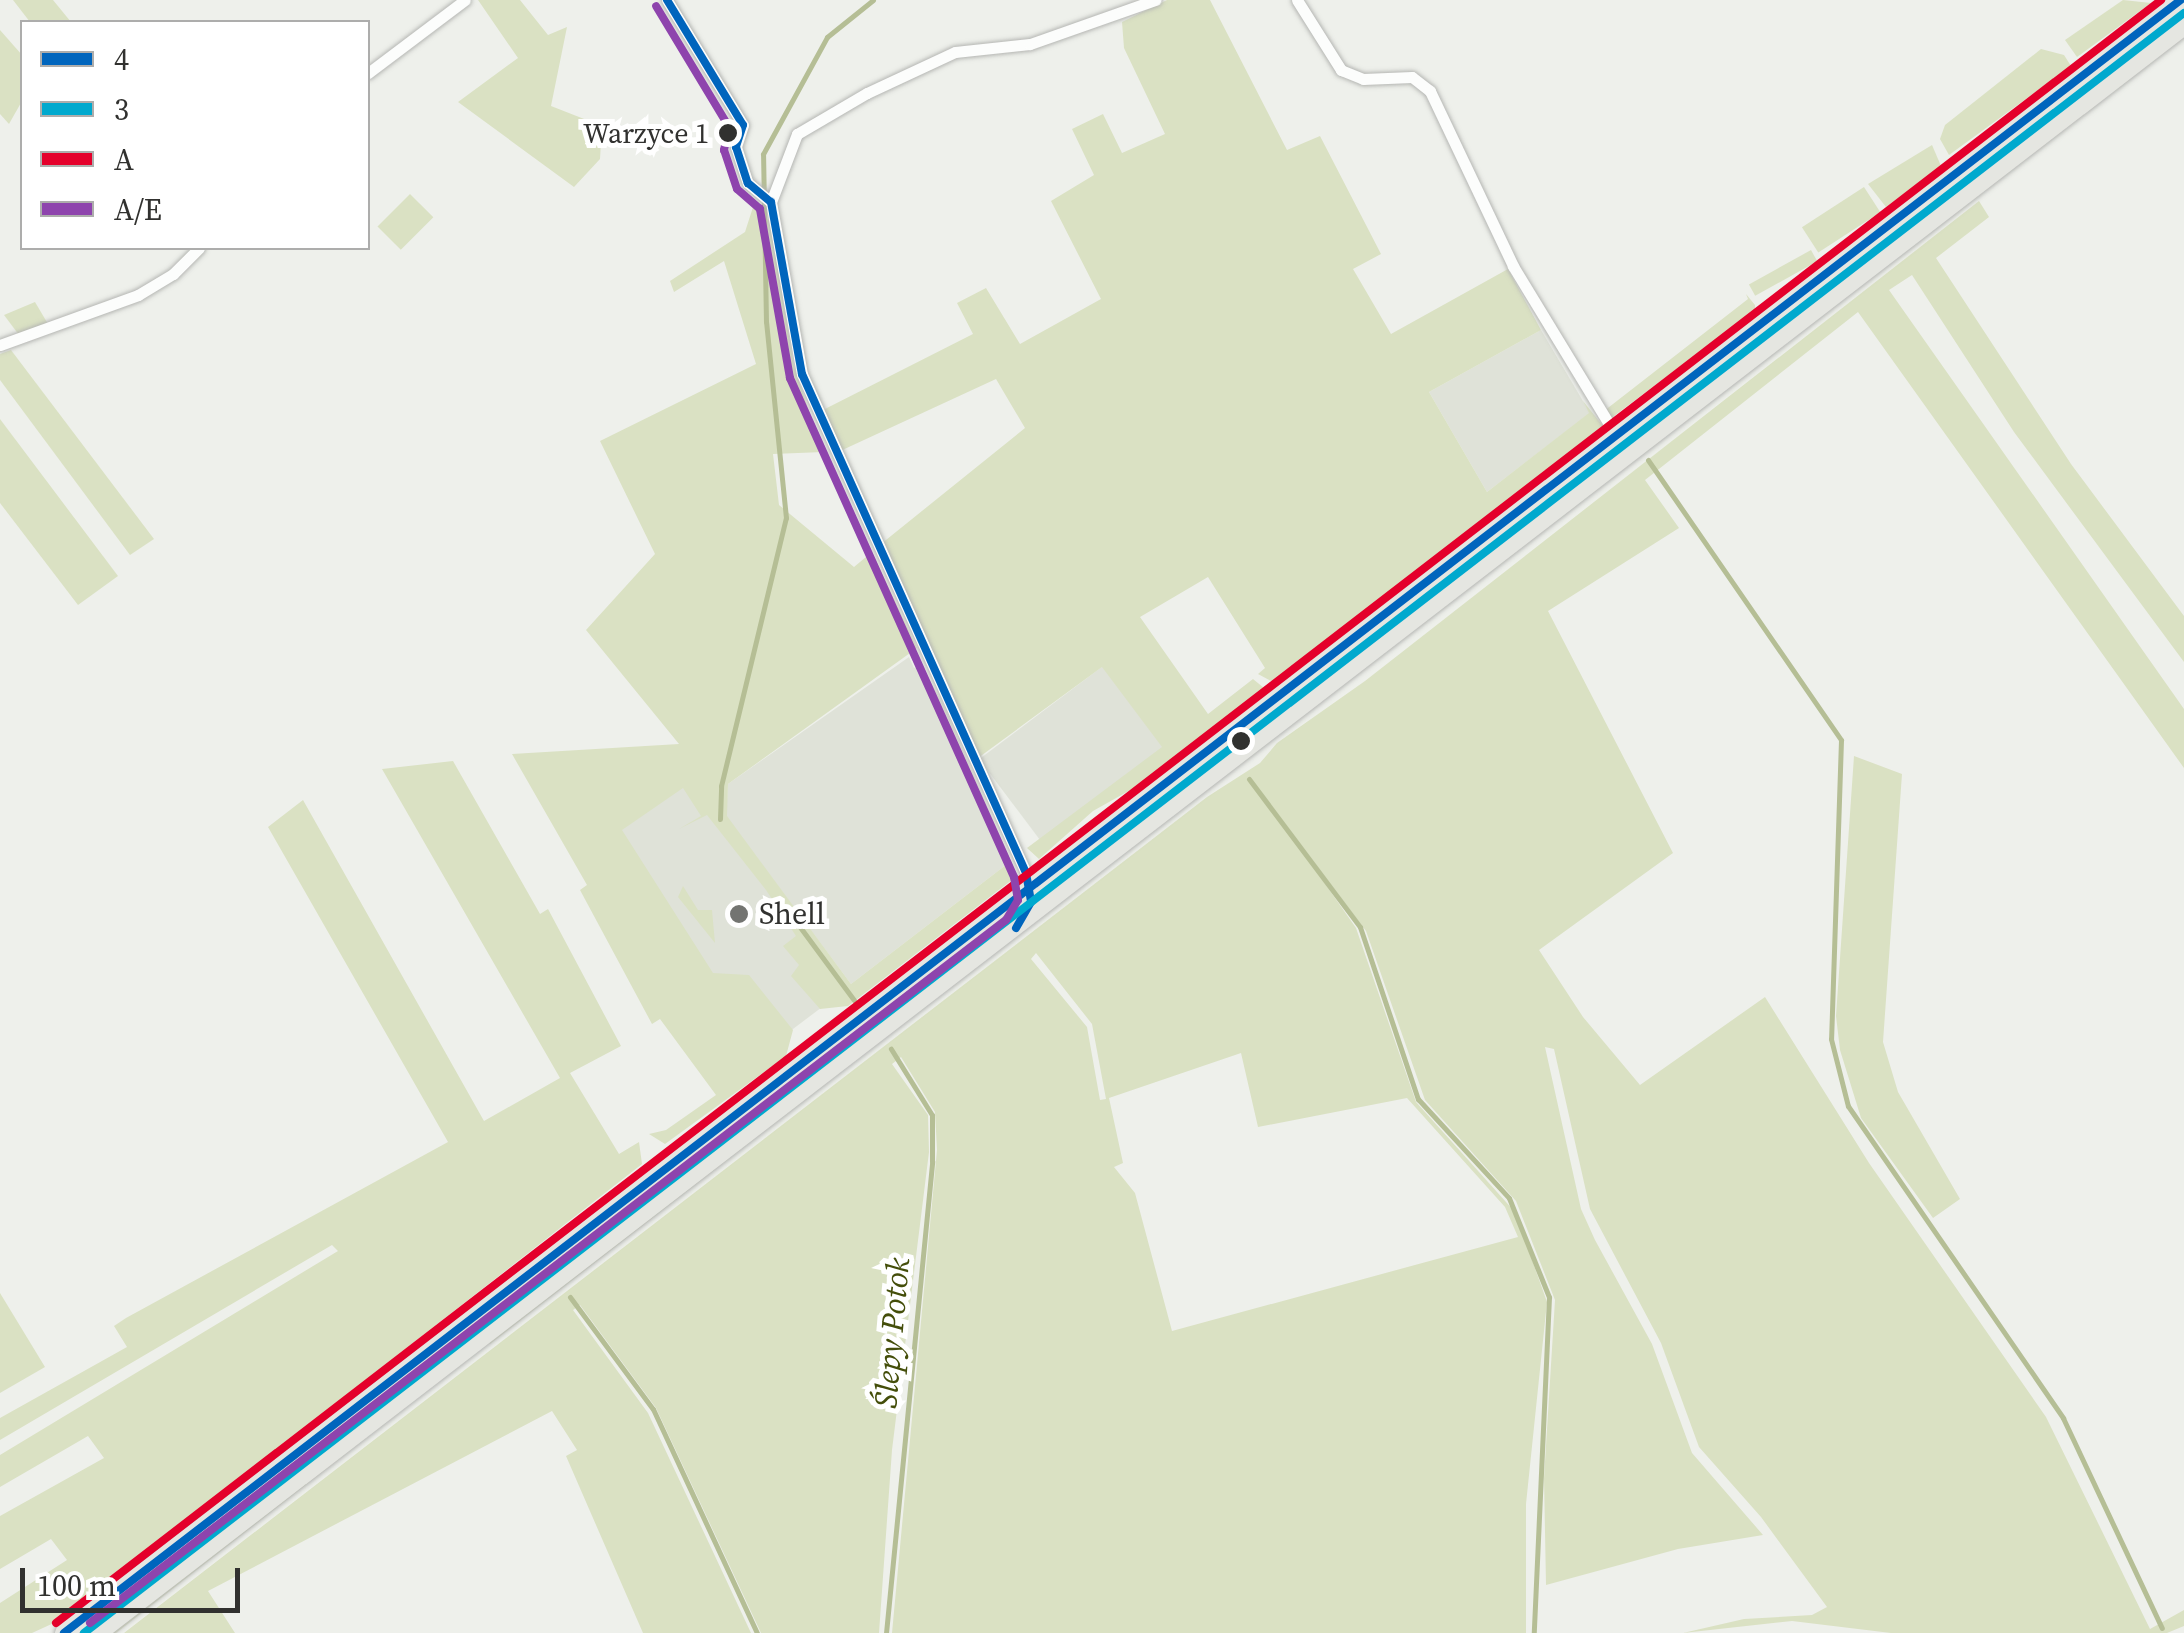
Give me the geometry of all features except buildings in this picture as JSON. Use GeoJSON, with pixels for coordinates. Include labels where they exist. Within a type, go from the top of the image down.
{"type":"FeatureCollection","features":[{"type":"Feature","properties":{"kind":"main road"},"geometry":{"type":"LineString","coordinates":[[64,1633],[2180,0]]}},
{"type":"Feature","properties":{"kind":"main road"},"geometry":{"type":"LineString","coordinates":[[98,1633],[2184,26]]}},
{"type":"Feature","properties":{"kind":"street"},"geometry":{"type":"LineString","coordinates":[[370,71],[465,0]]}},
{"type":"Feature","properties":{"kind":"street"},"geometry":{"type":"LineString","coordinates":[[667,0],[743,125],[736,146],[755,188],[770,201]]}},
{"type":"Feature","properties":{"kind":"street"},"geometry":{"type":"LineString","coordinates":[[1080,880],[1051,890],[1033,883],[802,374],[770,201],[798,134],[867,93],[955,52],[1030,44],[1154,0]]}},
{"type":"Feature","properties":{"kind":"street"},"geometry":{"type":"LineString","coordinates":[[1297,0],[1341,70],[1363,79],[1412,78],[1430,91],[1513,266],[1617,437]]}},
{"type":"Feature","properties":{"kind":"street"},"geometry":{"type":"LineString","coordinates":[[0,345],[138,295],[174,274],[197,250]]}},
{"type":"Feature","properties":{"kind":"street"},"geometry":{"type":"LineString","coordinates":[[1016,928],[1033,883]]}},
{"type":"Feature","properties":{"kind":"shaded area"},"geometry":{"type":"Polygon","coordinates":[[[1541,330],[1590,413],[1487,492],[1429,392],[1541,330]]]}},
{"type":"Feature","properties":{"kind":"shaded area"},"geometry":{"type":"Polygon","coordinates":[[[909,657],[914,668],[922,666],[943,704],[1011,861],[851,984],[726,816],[728,784],[909,657]]]}},
{"type":"Feature","properties":{"kind":"shaded area"},"geometry":{"type":"Polygon","coordinates":[[[1103,666],[1164,747],[1040,840],[979,759],[1103,666]]]}},
{"type":"Feature","properties":{"kind":"shaded area"},"geometry":{"type":"Polygon","coordinates":[[[687,780],[842,992],[789,1032],[714,981],[618,832],[687,780]]]}},
{"type":"Feature","properties":{"kind":"green space"},"geometry":{"type":"Polygon","coordinates":[[[13,0],[53,0],[69,20],[28,20],[13,0]]]}},
{"type":"Feature","properties":{"kind":"green space"},"geometry":{"type":"Polygon","coordinates":[[[478,0],[520,0],[548,35],[567,27],[551,106],[602,126],[600,159],[574,187],[458,102],[518,58],[478,0]]]}},
{"type":"Feature","properties":{"kind":"green space"},"geometry":{"type":"Polygon","coordinates":[[[1167,0],[1210,0],[1287,150],[1320,136],[1381,254],[1353,269],[1391,334],[1508,269],[1541,330],[1429,392],[1487,492],[1589,413],[1583,401],[1603,426],[1273,682],[1258,674],[1265,668],[1208,577],[1140,617],[1208,714],[1253,679],[1264,688],[1141,784],[1093,811],[1039,859],[1027,848],[1162,747],[1102,667],[978,758],[881,544],[1025,428],[996,379],[838,452],[821,411],[973,334],[957,303],[986,288],[1020,344],[1101,299],[1051,201],[1094,175],[1072,129],[1103,114],[1122,153],[1165,134],[1124,48],[1122,22],[1167,0]]]}},
{"type":"Feature","properties":{"kind":"green space"},"geometry":{"type":"Polygon","coordinates":[[[2123,0],[2151,3],[2077,57],[2065,40],[2123,0]]]}},
{"type":"Feature","properties":{"kind":"green space"},"geometry":{"type":"Polygon","coordinates":[[[0,30],[20,53],[20,105],[9,124],[0,114],[0,30]]]}},
{"type":"Feature","properties":{"kind":"green space"},"geometry":{"type":"Polygon","coordinates":[[[2041,49],[2064,55],[2071,66],[1949,155],[1940,139],[1945,125],[2041,49]]]}},
{"type":"Feature","properties":{"kind":"green space"},"geometry":{"type":"Polygon","coordinates":[[[1932,145],[1941,166],[1886,207],[1868,184],[1932,145]]]}},
{"type":"Feature","properties":{"kind":"green space"},"geometry":{"type":"Polygon","coordinates":[[[1864,187],[1880,212],[1818,252],[1802,227],[1864,187]]]}},
{"type":"Feature","properties":{"kind":"green space"},"geometry":{"type":"Polygon","coordinates":[[[410,194],[433,217],[401,250],[377,227],[410,194]]]}},
{"type":"Feature","properties":{"kind":"green space"},"geometry":{"type":"Polygon","coordinates":[[[1979,201],[1989,217],[1936,258],[2071,464],[2184,616],[2184,662],[2014,432],[1912,275],[1889,290],[2184,709],[2184,768],[1858,312],[1645,480],[1679,528],[1548,611],[1673,853],[1539,950],[1583,1017],[1640,1085],[1765,997],[1869,1163],[2046,1417],[2150,1629],[2184,1610],[2184,1626],[2167,1633],[1891,1633],[1792,1621],[1683,1633],[1744,1619],[1812,1615],[1827,1607],[1761,1517],[1699,1447],[1661,1343],[1590,1209],[1554,1049],[1545,1047],[1581,1209],[1652,1344],[1692,1453],[1763,1535],[1678,1549],[1546,1585],[1544,1478],[1555,1300],[1516,1201],[1425,1100],[1366,931],[1256,785],[1356,928],[1416,1102],[1515,1212],[1547,1302],[1526,1504],[1526,1633],[892,1633],[937,1150],[935,1112],[901,1057],[892,1064],[928,1115],[929,1152],[892,1450],[879,1633],[761,1633],[656,1408],[580,1305],[573,1310],[648,1413],[751,1633],[643,1633],[566,1456],[577,1450],[552,1411],[208,1591],[235,1633],[124,1633],[1207,797],[1260,763],[1277,743],[1365,681],[1979,201]],[[1036,953],[1031,959],[1087,1027],[1100,1100],[1106,1099],[1092,1024],[1036,953]],[[1241,1053],[1109,1098],[1123,1163],[1114,1167],[1135,1193],[1172,1331],[1518,1237],[1505,1207],[1407,1098],[1258,1127],[1241,1053]]]}},
{"type":"Feature","properties":{"kind":"green space"},"geometry":{"type":"Polygon","coordinates":[[[754,204],[770,222],[794,367],[823,452],[773,454],[779,505],[854,567],[872,552],[917,648],[728,784],[727,816],[851,984],[1011,861],[1017,876],[848,1006],[820,1009],[791,976],[799,965],[783,946],[796,936],[766,890],[707,815],[679,829],[701,816],[683,788],[622,830],[713,973],[749,975],[793,1030],[786,1056],[665,1144],[649,1134],[666,1130],[716,1095],[660,1019],[652,1024],[580,890],[587,885],[512,754],[679,744],[586,630],[655,554],[600,441],[756,364],[724,261],[674,292],[670,281],[745,232],[754,204]]]}},
{"type":"Feature","properties":{"kind":"green space"},"geometry":{"type":"Polygon","coordinates":[[[1811,250],[1817,261],[1755,296],[1749,284],[1811,250]]]}},
{"type":"Feature","properties":{"kind":"green space"},"geometry":{"type":"Polygon","coordinates":[[[1746,294],[1755,310],[1610,419],[1604,411],[1748,299],[1746,294]]]}},
{"type":"Feature","properties":{"kind":"green space"},"geometry":{"type":"Polygon","coordinates":[[[35,302],[48,324],[19,335],[4,315],[35,302]]]}},
{"type":"Feature","properties":{"kind":"green space"},"geometry":{"type":"Polygon","coordinates":[[[11,350],[154,539],[130,555],[0,380],[0,354],[11,350]]]}},
{"type":"Feature","properties":{"kind":"green space"},"geometry":{"type":"Polygon","coordinates":[[[0,419],[118,576],[78,605],[0,503],[0,419]]]}},
{"type":"Feature","properties":{"kind":"green space"},"geometry":{"type":"Polygon","coordinates":[[[1605,430],[1604,436],[1381,608],[1379,605],[1605,430]]]}},
{"type":"Feature","properties":{"kind":"green space"},"geometry":{"type":"Polygon","coordinates":[[[1854,756],[1902,774],[1883,1042],[1898,1092],[1960,1199],[1933,1218],[1861,1118],[1840,1050],[1836,1016],[1854,756]]]}},
{"type":"Feature","properties":{"kind":"green space"},"geometry":{"type":"Polygon","coordinates":[[[453,761],[540,914],[548,909],[621,1046],[570,1073],[619,1154],[639,1142],[642,1164],[56,1622],[32,1633],[0,1633],[0,1603],[67,1560],[51,1539],[0,1569],[0,1516],[104,1458],[88,1436],[0,1487],[0,1455],[338,1251],[332,1245],[0,1440],[0,1418],[127,1347],[114,1326],[126,1318],[448,1142],[268,827],[303,800],[484,1121],[560,1078],[382,769],[453,761]]]}},
{"type":"Feature","properties":{"kind":"green space"},"geometry":{"type":"Polygon","coordinates":[[[683,886],[698,910],[712,910],[715,943],[678,897],[683,886]]]}},
{"type":"Feature","properties":{"kind":"green space"},"geometry":{"type":"Polygon","coordinates":[[[1013,938],[490,1344],[488,1342],[1013,938]]]}},
{"type":"Feature","properties":{"kind":"green space"},"geometry":{"type":"Polygon","coordinates":[[[0,1293],[45,1367],[0,1393],[0,1293]]]}},
{"type":"Feature","properties":{"kind":"green space"},"geometry":{"type":"Polygon","coordinates":[[[477,1351],[116,1633],[112,1633],[477,1351]]]}},
{"type":"Feature","properties":{"kind":"waterway"},"geometry":{"type":"LineString","coordinates":[[720,819],[721,786],[786,518],[766,322],[763,154],[827,37],[873,0]]}},
{"type":"Feature","properties":{"kind":"waterway"},"geometry":{"type":"LineString","coordinates":[[1648,460],[1841,740],[1831,1039],[1848,1106],[2063,1418],[2162,1628]]}},
{"type":"Feature","properties":{"kind":"waterway"},"geometry":{"type":"LineString","coordinates":[[1249,779],[1360,927],[1418,1099],[1509,1198],[1549,1297],[1534,1633]]}},
{"type":"Feature","properties":{"kind":"waterway"},"geometry":{"type":"LineString","coordinates":[[797,923],[854,1000]]}},
{"type":"Feature","properties":{"kind":"waterway","name":"Ślepy Potok"},"geometry":{"type":"LineString","coordinates":[[886,1633],[932,1161],[932,1115],[891,1049]]}},
{"type":"Feature","properties":{"kind":"waterway"},"geometry":{"type":"LineString","coordinates":[[570,1297],[653,1409],[757,1633]]}},
{"type":"Feature","properties":{"kind":"transit line","name":"4"},"geometry":{"type":"LineString","coordinates":[[667,0],[743,125],[736,147],[748,183],[771,202],[802,374],[1026,873],[1031,902],[1016,928]]}},
{"type":"Feature","properties":{"kind":"transit line","name":"A"},"geometry":{"type":"LineString","coordinates":[[56,1623],[2161,0]]}},
{"type":"Feature","properties":{"kind":"transit line","name":"4"},"geometry":{"type":"LineString","coordinates":[[64,1633],[2181,0]]}},
{"type":"Feature","properties":{"kind":"transit line","name":"A/E"},"geometry":{"type":"LineString","coordinates":[[90,1623],[1006,920],[1018,900],[1014,877],[790,378],[760,209],[737,189],[724,150],[729,127],[656,6]]}},
{"type":"Feature","properties":{"kind":"transit line","name":"3"},"geometry":{"type":"LineString","coordinates":[[84,1633],[2184,13]]}},
{"type":"Feature","properties":{"kind":"place","name":"Warzyce 1"},"geometry":{"type":"Point","coordinates":[728,133]}},
{"type":"Feature","properties":{"kind":"place","name":"Shell"},"geometry":{"type":"Point","coordinates":[739,914]}}]}
